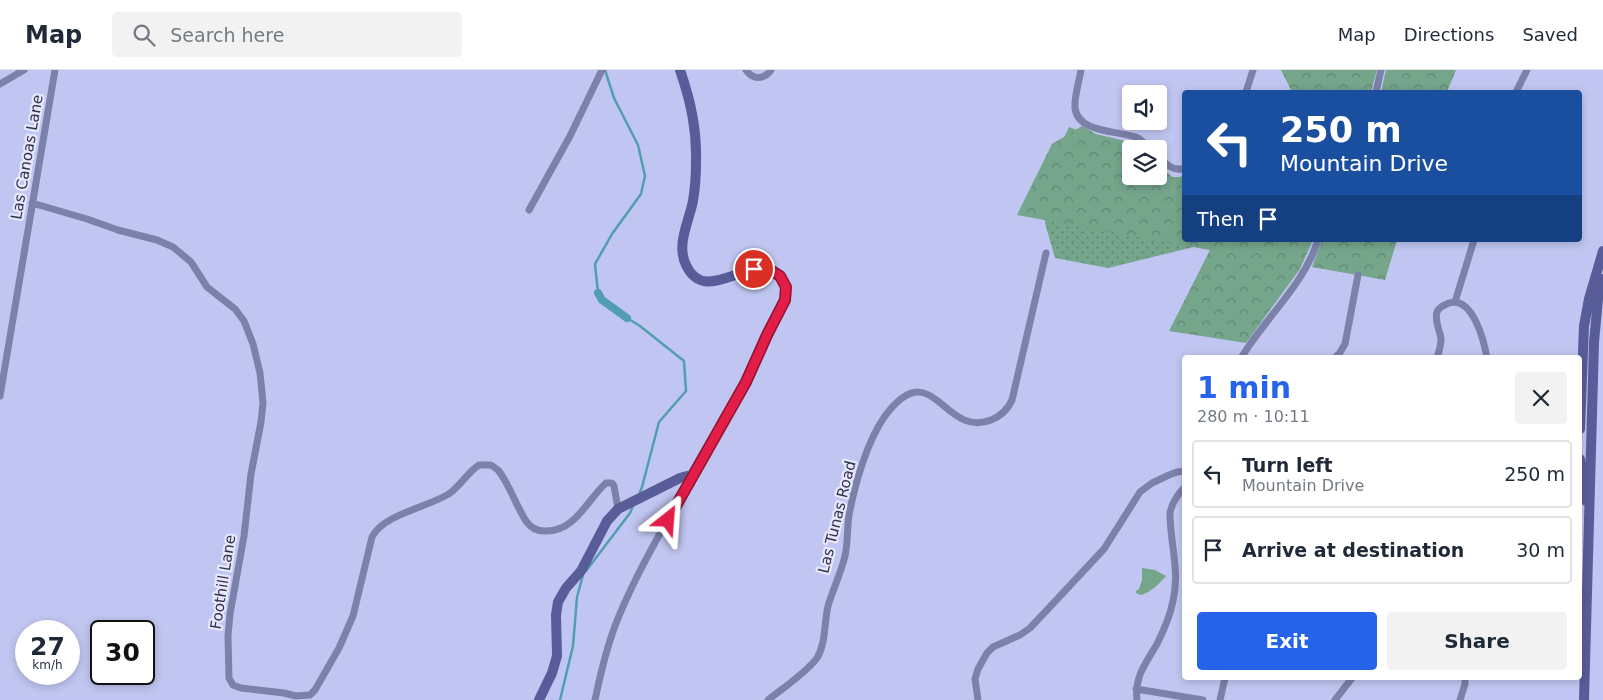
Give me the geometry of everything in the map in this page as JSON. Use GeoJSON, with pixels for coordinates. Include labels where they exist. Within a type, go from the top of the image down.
{"type":"FeatureCollection","features":[{"type":"Feature","properties":{"kind":"main road"},"geometry":{"type":"LineString","coordinates":[[539,700],[552,673],[557,656],[556,615],[558,602],[566,588],[581,571],[607,521],[618,509],[680,478],[691,477],[746,382],[783,305],[786,292],[782,279],[772,271],[763,268],[754,269],[718,281],[708,281],[694,276],[685,264],[682,249],[693,201],[696,162],[694,119],[691,103],[680,70]]}},
{"type":"Feature","properties":{"kind":"main road"},"geometry":{"type":"LineString","coordinates":[[1582,355],[1584,326],[1603,251]]}},
{"type":"Feature","properties":{"kind":"main road"},"geometry":{"type":"LineString","coordinates":[[1584,700],[1594,350],[1596,316],[1603,279]]}},
{"type":"Feature","properties":{"kind":"main road"},"geometry":{"type":"LineString","coordinates":[[1582,473],[1589,520]]}},
{"type":"Feature","properties":{"kind":"street"},"geometry":{"type":"LineString","coordinates":[[0,84],[24,70]]}},
{"type":"Feature","properties":{"kind":"street","name":"Las Canoas Lane"},"geometry":{"type":"LineString","coordinates":[[0,396],[55,70]]}},
{"type":"Feature","properties":{"kind":"street"},"geometry":{"type":"LineString","coordinates":[[529,210],[570,136],[602,70]]}},
{"type":"Feature","properties":{"kind":"street"},"geometry":{"type":"LineString","coordinates":[[746,70],[752,76],[760,78],[768,75],[771,70]]}},
{"type":"Feature","properties":{"kind":"street"},"geometry":{"type":"LineString","coordinates":[[1081,70],[1075,105],[1076,114],[1081,121],[1088,126],[1139,140]]}},
{"type":"Feature","properties":{"kind":"street"},"geometry":{"type":"LineString","coordinates":[[1247,90],[1253,70]]}},
{"type":"Feature","properties":{"kind":"street"},"geometry":{"type":"LineString","coordinates":[[1376,90],[1381,70]]}},
{"type":"Feature","properties":{"kind":"street"},"geometry":{"type":"LineString","coordinates":[[1517,90],[1527,70]]}},
{"type":"Feature","properties":{"kind":"street"},"geometry":{"type":"LineString","coordinates":[[1167,164],[1173,169],[1182,169]]}},
{"type":"Feature","properties":{"kind":"street","name":"Foothill Lane"},"geometry":{"type":"LineString","coordinates":[[32,203],[157,240],[173,248],[191,262],[207,287],[240,315],[250,333],[260,373],[263,403],[251,474],[244,536],[230,614],[228,636],[229,678],[233,685],[296,696],[310,695],[315,690],[347,633],[356,605],[372,537],[377,529],[395,518],[450,493],[479,465],[491,465],[498,470],[527,523],[539,530],[557,529],[574,520],[586,509],[606,483],[614,486],[618,509]]}},
{"type":"Feature","properties":{"kind":"street"},"geometry":{"type":"LineString","coordinates":[[1243,355],[1303,273],[1315,251],[1317,242]]}},
{"type":"Feature","properties":{"kind":"street"},"geometry":{"type":"LineString","coordinates":[[1455,302],[1473,242]]}},
{"type":"Feature","properties":{"kind":"street","name":"Las Tunas Road"},"geometry":{"type":"LineString","coordinates":[[768,700],[811,665],[820,652],[823,644],[828,608],[844,558],[850,513],[857,485],[872,441],[884,417],[901,398],[908,393],[916,391],[928,394],[959,419],[971,422],[987,421],[1002,414],[1008,408],[1012,400],[1046,253]]}},
{"type":"Feature","properties":{"kind":"street"},"geometry":{"type":"LineString","coordinates":[[1337,355],[1342,350],[1348,335],[1358,275]]}},
{"type":"Feature","properties":{"kind":"street"},"geometry":{"type":"LineString","coordinates":[[1438,355],[1441,342],[1436,323],[1438,312],[1443,306],[1455,302],[1462,304],[1474,318],[1480,332],[1485,355]]}},
{"type":"Feature","properties":{"kind":"street"},"geometry":{"type":"LineString","coordinates":[[1596,316],[1603,325]]}},
{"type":"Feature","properties":{"kind":"street"},"geometry":{"type":"LineString","coordinates":[[978,700],[975,679],[987,653],[993,647],[1020,635],[1030,628],[1104,549],[1140,492],[1152,483],[1177,472],[1182,472]]}},
{"type":"Feature","properties":{"kind":"street"},"geometry":{"type":"LineString","coordinates":[[595,700],[608,648],[624,606],[642,568],[691,477]]}},
{"type":"Feature","properties":{"kind":"street"},"geometry":{"type":"LineString","coordinates":[[1137,700],[1136,689],[1139,674],[1163,631],[1174,599],[1176,570],[1170,513],[1171,506],[1182,491]]}},
{"type":"Feature","properties":{"kind":"street"},"geometry":{"type":"LineString","coordinates":[[1220,700],[1225,680]]}},
{"type":"Feature","properties":{"kind":"street"},"geometry":{"type":"LineString","coordinates":[[1335,700],[1350,680]]}},
{"type":"Feature","properties":{"kind":"street"},"geometry":{"type":"LineString","coordinates":[[1460,700],[1465,680]]}},
{"type":"Feature","properties":{"kind":"street"},"geometry":{"type":"LineString","coordinates":[[1136,689],[1203,700]]}},
{"type":"Feature","properties":{"kind":"green space"},"geometry":{"type":"Polygon","coordinates":[[[1281,70],[1377,70],[1372,90],[1291,90],[1281,70]]]}},
{"type":"Feature","properties":{"kind":"green space"},"geometry":{"type":"Polygon","coordinates":[[[1386,70],[1456,70],[1448,90],[1381,90],[1386,70]]]}},
{"type":"Feature","properties":{"kind":"green space"},"geometry":{"type":"Polygon","coordinates":[[[1082,126],[1096,134],[1122,140],[1122,185],[1167,185],[1167,172],[1172,177],[1182,176],[1182,242],[1312,242],[1300,269],[1246,343],[1169,331],[1210,250],[1017,215],[1052,144],[1082,126]]]}},
{"type":"Feature","properties":{"kind":"green space"},"geometry":{"type":"Polygon","coordinates":[[[1069,127],[1122,146],[1122,185],[1163,185],[1182,233],[1182,242],[1214,242],[1108,268],[1055,258],[1045,223],[1046,176],[1069,127]]]}},
{"type":"Feature","properties":{"kind":"green space"},"geometry":{"type":"Polygon","coordinates":[[[1321,242],[1396,242],[1385,280],[1312,267],[1321,242]]]}},
{"type":"Feature","properties":{"kind":"green space"},"geometry":{"type":"Polygon","coordinates":[[[1142,568],[1155,570],[1166,576],[1155,587],[1141,595],[1136,593],[1136,591],[1139,589],[1142,580],[1142,568]]]}},
{"type":"Feature","properties":{"kind":"waterway"},"geometry":{"type":"LineString","coordinates":[[598,293],[595,264],[612,234],[641,194],[645,176],[638,145],[614,98],[605,70]]}},
{"type":"Feature","properties":{"kind":"waterway"},"geometry":{"type":"LineString","coordinates":[[598,293],[602,300],[627,318]]}},
{"type":"Feature","properties":{"kind":"waterway"},"geometry":{"type":"LineString","coordinates":[[627,318],[684,361],[686,391],[659,422],[639,495]]}},
{"type":"Feature","properties":{"kind":"waterway"},"geometry":{"type":"LineString","coordinates":[[586,571],[630,513],[633,506]]}},
{"type":"Feature","properties":{"kind":"waterway"},"geometry":{"type":"LineString","coordinates":[[560,700],[573,646],[577,597],[583,575]]}},
{"type":"Feature","properties":{"kind":"route"},"geometry":{"type":"LineString","coordinates":[[668,520],[746,382],[785,300],[786,287],[780,276],[763,268],[754,269]]}}]}
